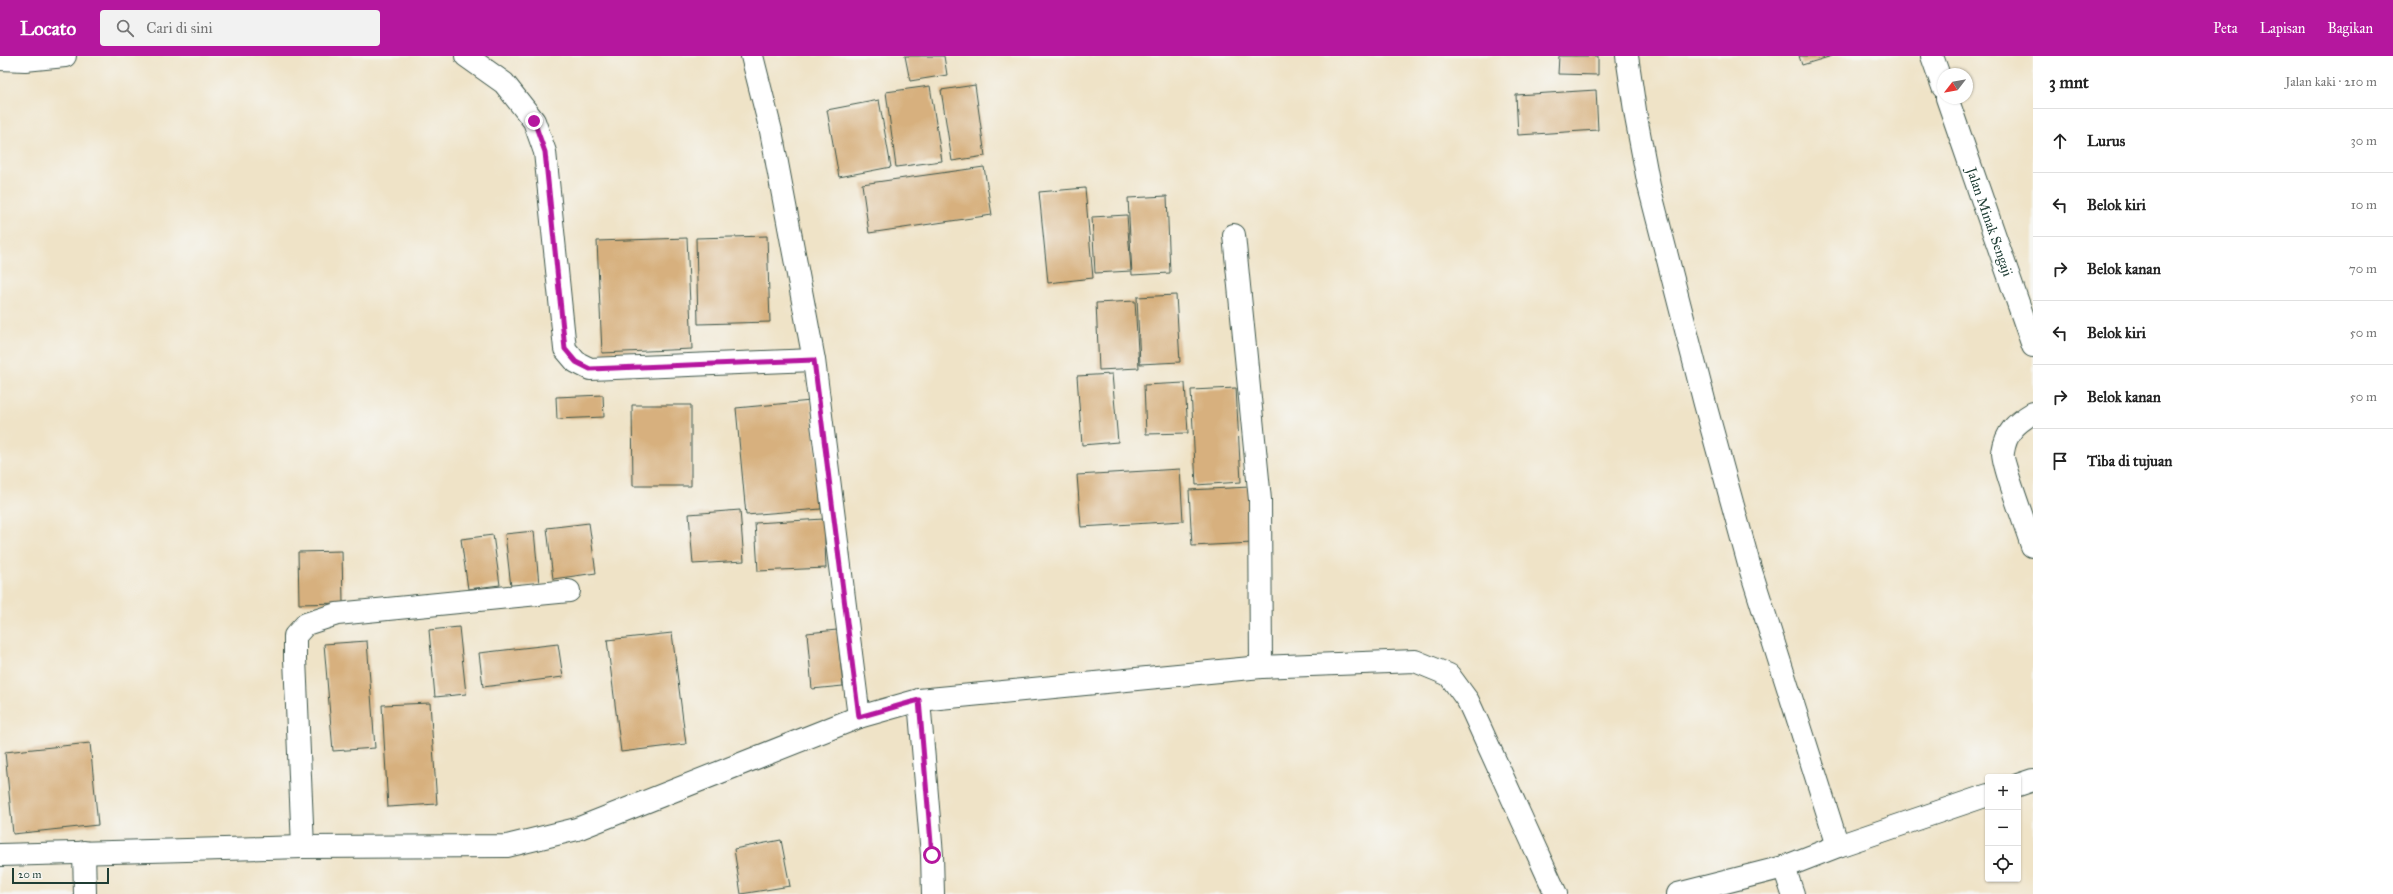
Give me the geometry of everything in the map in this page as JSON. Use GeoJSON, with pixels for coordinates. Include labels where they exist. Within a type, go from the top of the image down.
{"type":"FeatureCollection","features":[{"type":"Feature","properties":{"kind":"street"},"geometry":{"type":"LineString","coordinates":[[0,59],[25,60],[64,56]]}},
{"type":"Feature","properties":{"kind":"street"},"geometry":{"type":"LineString","coordinates":[[466,56],[504,83],[534,121],[545,152],[565,349],[576,362],[590,369],[814,360]]}},
{"type":"Feature","properties":{"kind":"street"},"geometry":{"type":"LineString","coordinates":[[752,56],[771,131],[814,360],[859,717]]}},
{"type":"Feature","properties":{"kind":"street"},"geometry":{"type":"LineString","coordinates":[[1627,56],[1636,117],[1650,186],[1704,404],[1750,568],[1838,846]]}},
{"type":"Feature","properties":{"kind":"street"},"geometry":{"type":"LineString","coordinates":[[1932,56],[1937,70]]}},
{"type":"Feature","properties":{"kind":"street","name":"Jalan Minak Sengaji"},"geometry":{"type":"LineString","coordinates":[[1949,104],[2033,346]]}},
{"type":"Feature","properties":{"kind":"street"},"geometry":{"type":"LineString","coordinates":[[1234,235],[1260,500],[1262,668]]}},
{"type":"Feature","properties":{"kind":"street"},"geometry":{"type":"LineString","coordinates":[[2032,546],[2002,454],[2006,436],[2017,422],[2033,413]]}},
{"type":"Feature","properties":{"kind":"street"},"geometry":{"type":"LineString","coordinates":[[303,847],[295,636],[306,624],[337,614],[569,591]]}},
{"type":"Feature","properties":{"kind":"street"},"geometry":{"type":"LineString","coordinates":[[0,855],[303,847],[507,846],[577,829],[859,717],[919,700],[1262,668],[1415,661],[1449,674],[1468,701],[1556,894]]}},
{"type":"Feature","properties":{"kind":"street"},"geometry":{"type":"LineString","coordinates":[[919,700],[932,855],[932,894]]}},
{"type":"Feature","properties":{"kind":"street"},"geometry":{"type":"LineString","coordinates":[[2021,784],[2033,780]]}},
{"type":"Feature","properties":{"kind":"street"},"geometry":{"type":"LineString","coordinates":[[1678,894],[1784,867],[1838,846],[1985,796]]}},
{"type":"Feature","properties":{"kind":"street"},"geometry":{"type":"LineString","coordinates":[[84,852],[85,894]]}},
{"type":"Feature","properties":{"kind":"street"},"geometry":{"type":"LineString","coordinates":[[1784,867],[1793,894]]}},
{"type":"Feature","properties":{"kind":"building"},"geometry":{"type":"Polygon","coordinates":[[[905,56],[944,56],[947,75],[910,81],[905,56]]]}},
{"type":"Feature","properties":{"kind":"building"},"geometry":{"type":"Polygon","coordinates":[[[1559,56],[1598,56],[1598,75],[1558,74],[1559,56]]]}},
{"type":"Feature","properties":{"kind":"building"},"geometry":{"type":"Polygon","coordinates":[[[1799,56],[1832,56],[1802,65],[1799,56]]]}},
{"type":"Feature","properties":{"kind":"building"},"geometry":{"type":"Polygon","coordinates":[[[975,85],[985,156],[952,161],[941,90],[975,85]]]}},
{"type":"Feature","properties":{"kind":"building"},"geometry":{"type":"Polygon","coordinates":[[[930,86],[942,161],[896,167],[886,92],[930,86]]]}},
{"type":"Feature","properties":{"kind":"building"},"geometry":{"type":"Polygon","coordinates":[[[1596,90],[1598,130],[1518,135],[1516,95],[1596,90]]]}},
{"type":"Feature","properties":{"kind":"building"},"geometry":{"type":"Polygon","coordinates":[[[879,100],[891,167],[839,177],[827,110],[879,100]]]}},
{"type":"Feature","properties":{"kind":"building"},"geometry":{"type":"Polygon","coordinates":[[[984,167],[992,215],[869,233],[862,184],[984,167]]]}},
{"type":"Feature","properties":{"kind":"building"},"geometry":{"type":"Polygon","coordinates":[[[1085,188],[1093,278],[1048,283],[1039,192],[1085,188]]]}},
{"type":"Feature","properties":{"kind":"building"},"geometry":{"type":"Polygon","coordinates":[[[1167,196],[1170,273],[1132,275],[1128,198],[1167,196]]]}},
{"type":"Feature","properties":{"kind":"building"},"geometry":{"type":"Polygon","coordinates":[[[1127,215],[1131,271],[1095,273],[1092,217],[1127,215]]]}},
{"type":"Feature","properties":{"kind":"building"},"geometry":{"type":"Polygon","coordinates":[[[767,236],[770,322],[698,324],[696,238],[767,236]]]}},
{"type":"Feature","properties":{"kind":"building"},"geometry":{"type":"Polygon","coordinates":[[[687,238],[692,349],[602,353],[597,241],[687,238]]]}},
{"type":"Feature","properties":{"kind":"building"},"geometry":{"type":"Polygon","coordinates":[[[1176,295],[1180,362],[1140,364],[1137,297],[1176,295]]]}},
{"type":"Feature","properties":{"kind":"building"},"geometry":{"type":"Polygon","coordinates":[[[1135,301],[1139,368],[1099,370],[1096,303],[1135,301]]]}},
{"type":"Feature","properties":{"kind":"building"},"geometry":{"type":"Polygon","coordinates":[[[1112,374],[1118,442],[1082,445],[1077,376],[1112,374]]]}},
{"type":"Feature","properties":{"kind":"building"},"geometry":{"type":"Polygon","coordinates":[[[1185,383],[1188,433],[1146,434],[1144,385],[1185,383]]]}},
{"type":"Feature","properties":{"kind":"building"},"geometry":{"type":"Polygon","coordinates":[[[1236,388],[1241,482],[1196,485],[1191,390],[1236,388]]]}},
{"type":"Feature","properties":{"kind":"building"},"geometry":{"type":"Polygon","coordinates":[[[603,395],[604,417],[557,419],[556,397],[603,395]]]}},
{"type":"Feature","properties":{"kind":"building"},"geometry":{"type":"Polygon","coordinates":[[[811,401],[821,509],[746,515],[736,408],[811,401]]]}},
{"type":"Feature","properties":{"kind":"building"},"geometry":{"type":"Polygon","coordinates":[[[632,405],[691,405],[691,486],[633,486],[632,405]]]}},
{"type":"Feature","properties":{"kind":"building"},"geometry":{"type":"Polygon","coordinates":[[[1180,469],[1183,521],[1081,527],[1077,475],[1180,469]]]}},
{"type":"Feature","properties":{"kind":"building"},"geometry":{"type":"Polygon","coordinates":[[[1250,487],[1253,543],[1192,546],[1189,490],[1250,487]]]}},
{"type":"Feature","properties":{"kind":"building"},"geometry":{"type":"Polygon","coordinates":[[[740,510],[744,561],[693,564],[689,514],[740,510]]]}},
{"type":"Feature","properties":{"kind":"building"},"geometry":{"type":"Polygon","coordinates":[[[824,519],[826,568],[758,571],[755,523],[824,519]]]}},
{"type":"Feature","properties":{"kind":"building"},"geometry":{"type":"Polygon","coordinates":[[[589,523],[596,573],[553,579],[547,528],[589,523]]]}},
{"type":"Feature","properties":{"kind":"building"},"geometry":{"type":"Polygon","coordinates":[[[534,531],[539,584],[511,587],[505,534],[534,531]]]}},
{"type":"Feature","properties":{"kind":"building"},"geometry":{"type":"Polygon","coordinates":[[[493,535],[500,585],[468,589],[461,539],[493,535]]]}},
{"type":"Feature","properties":{"kind":"building"},"geometry":{"type":"Polygon","coordinates":[[[342,551],[343,603],[299,604],[298,552],[342,551]]]}},
{"type":"Feature","properties":{"kind":"building"},"geometry":{"type":"Polygon","coordinates":[[[459,627],[466,694],[435,697],[429,630],[459,627]]]}},
{"type":"Feature","properties":{"kind":"building"},"geometry":{"type":"Polygon","coordinates":[[[837,630],[843,686],[812,689],[807,633],[837,630]]]}},
{"type":"Feature","properties":{"kind":"building"},"geometry":{"type":"Polygon","coordinates":[[[672,633],[686,744],[621,752],[607,640],[672,633]]]}},
{"type":"Feature","properties":{"kind":"building"},"geometry":{"type":"Polygon","coordinates":[[[367,641],[375,748],[333,751],[324,644],[367,641]]]}},
{"type":"Feature","properties":{"kind":"building"},"geometry":{"type":"Polygon","coordinates":[[[558,644],[563,677],[483,687],[479,653],[558,644]]]}},
{"type":"Feature","properties":{"kind":"building"},"geometry":{"type":"Polygon","coordinates":[[[430,703],[437,804],[388,807],[382,705],[430,703]]]}},
{"type":"Feature","properties":{"kind":"building"},"geometry":{"type":"Polygon","coordinates":[[[90,743],[98,825],[13,834],[5,752],[90,743]]]}},
{"type":"Feature","properties":{"kind":"building"},"geometry":{"type":"Polygon","coordinates":[[[781,840],[790,886],[741,894],[734,849],[781,840]]]}},
{"type":"Feature","properties":{"kind":"route"},"geometry":{"type":"LineString","coordinates":[[534,121],[545,152],[565,349],[576,362],[590,369],[617,369],[814,360],[859,717],[919,700],[932,855]]}}]}
